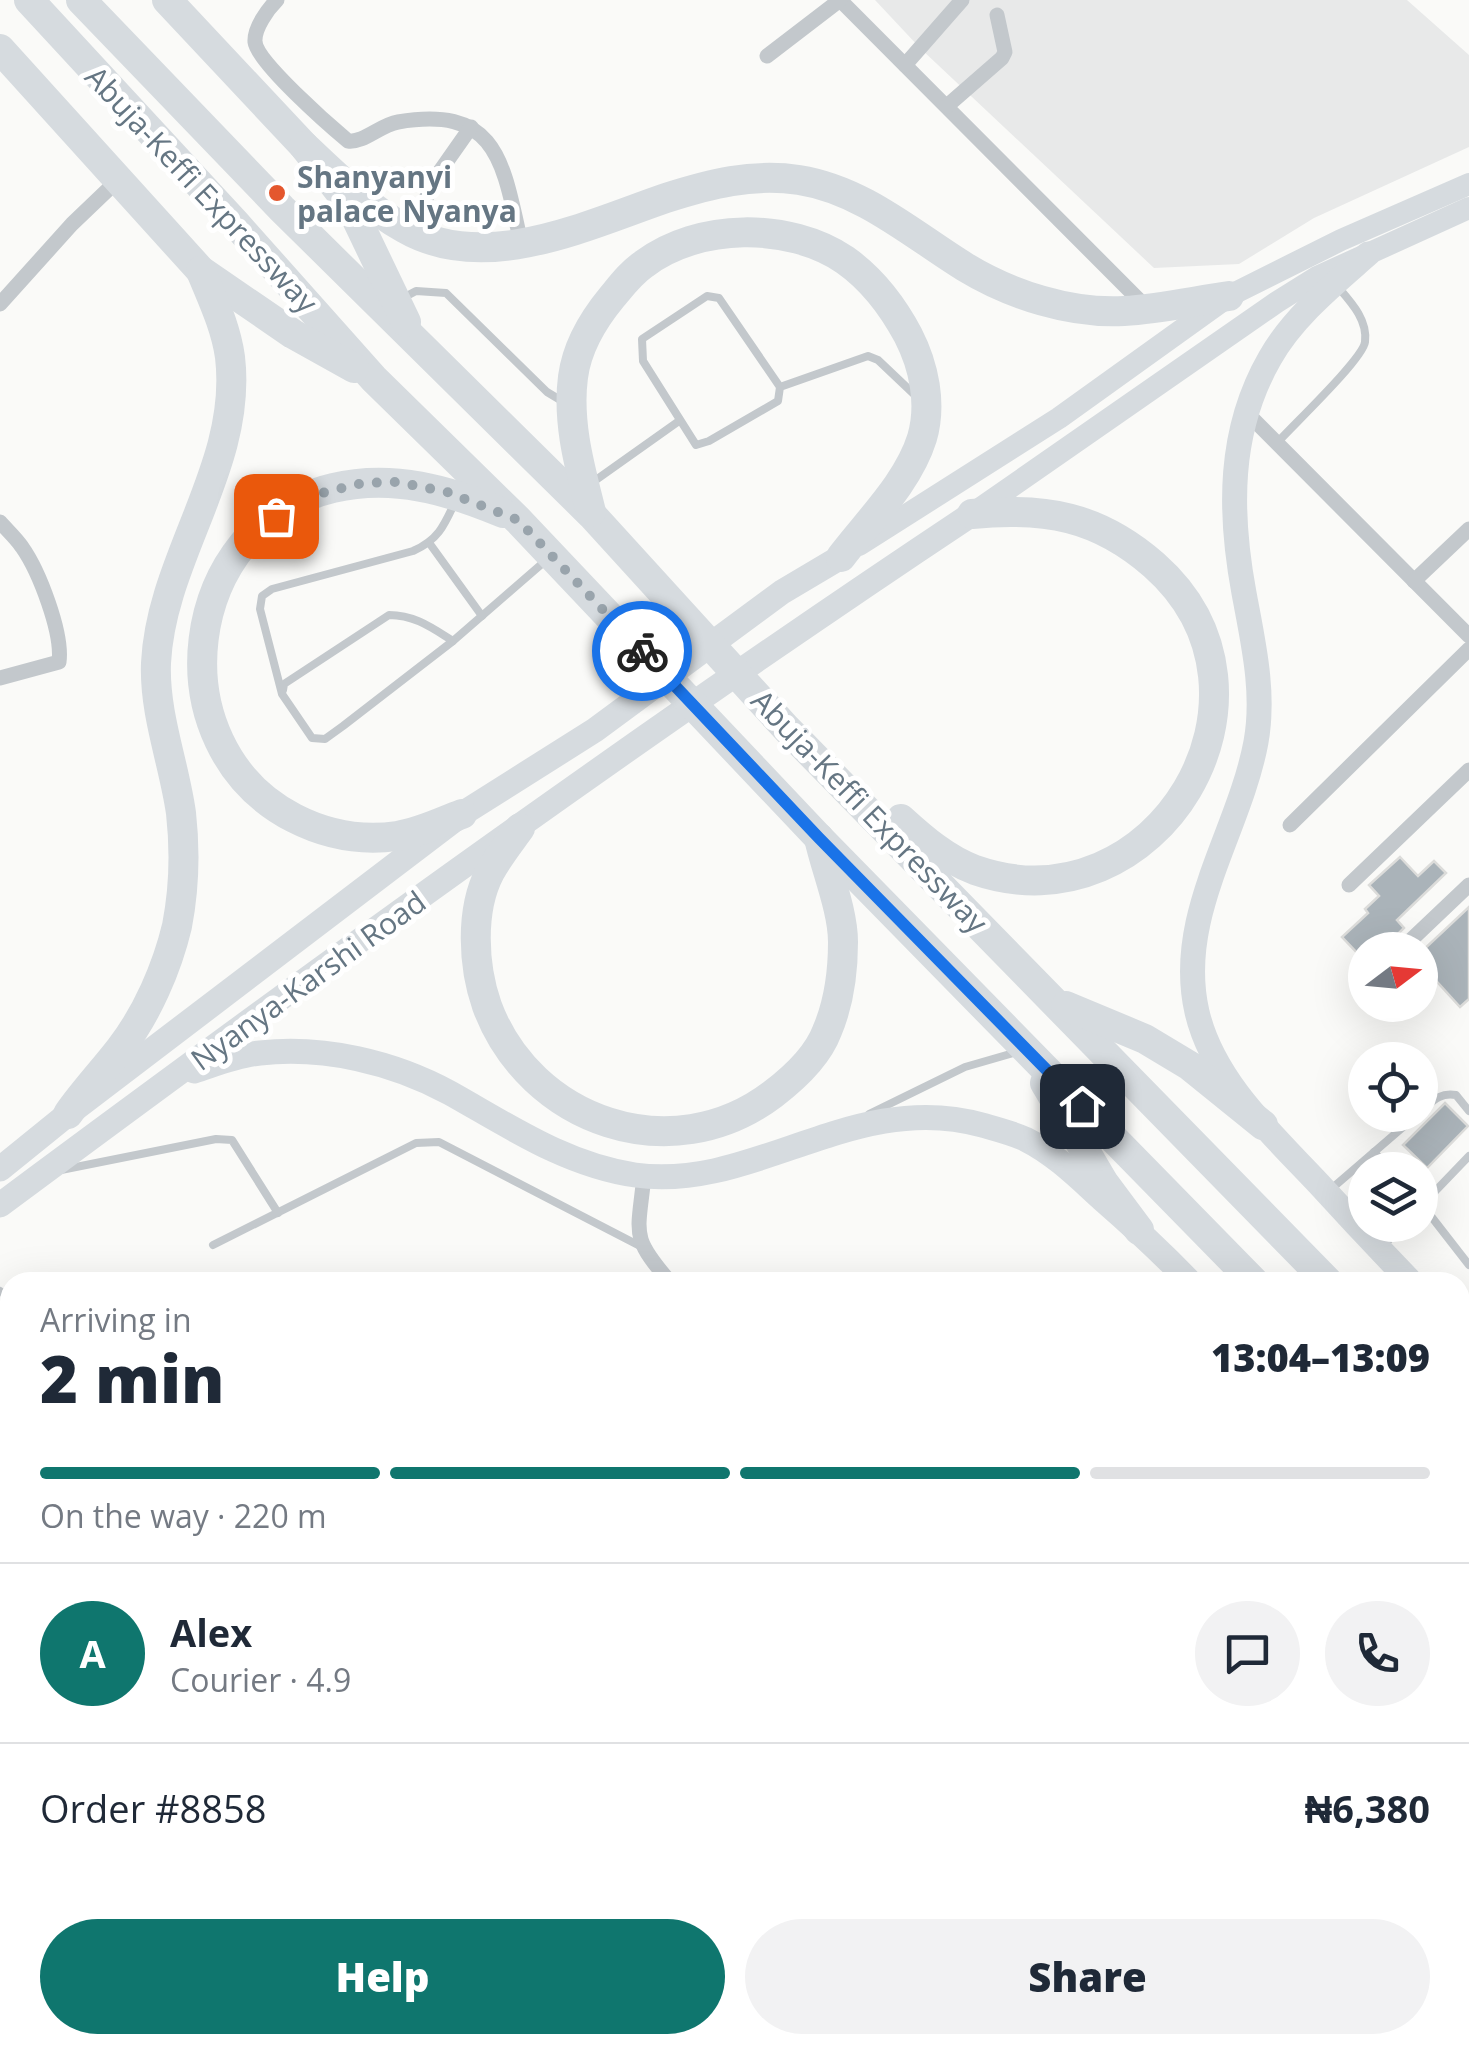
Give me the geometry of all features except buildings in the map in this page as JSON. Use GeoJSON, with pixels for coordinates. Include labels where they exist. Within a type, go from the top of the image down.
{"type":"FeatureCollection","features":[{"type":"Feature","properties":{"kind":"highway","name":"Abuja-Keffi Expressway"},"geometry":{"type":"LineString","coordinates":[[29,0],[374,379],[518,520],[819,838],[1244,1272]]}},
{"type":"Feature","properties":{"kind":"highway","name":"Abuja-Keffi Expressway"},"geometry":{"type":"LineString","coordinates":[[81,0],[198,124],[414,338],[588,501],[786,728],[1318,1272]]}},
{"type":"Feature","properties":{"kind":"highway","name":"Abuja-Keffi Expressway"},"geometry":{"type":"LineString","coordinates":[[167,0],[304,146],[350,205],[414,338]]}},
{"type":"Feature","properties":{"kind":"highway","name":"Abuja-Keffi Expressway"},"geometry":{"type":"LineString","coordinates":[[0,49],[201,271],[293,334],[374,379]]}},
{"type":"Feature","properties":{"kind":"highway"},"geometry":{"type":"LineString","coordinates":[[304,146],[350,188],[405,229],[471,248],[520,243],[732,179],[768,177],[802,180],[872,206],[968,269],[1044,301],[1122,311],[1229,296]]}},
{"type":"Feature","properties":{"kind":"highway"},"geometry":{"type":"LineString","coordinates":[[588,501],[574,447],[573,377],[580,346],[598,315],[626,280],[661,252],[705,237],[756,231],[812,244],[844,260],[871,283],[896,313],[914,347],[926,388],[922,436],[912,461],[841,556]]}},
{"type":"Feature","properties":{"kind":"highway"},"geometry":{"type":"LineString","coordinates":[[68,1114],[123,1046],[166,962],[177,924],[183,853],[180,811],[162,728],[156,664],[174,582],[213,480],[230,392],[230,357],[223,326],[201,271]]}},
{"type":"Feature","properties":{"kind":"highway"},"geometry":{"type":"LineString","coordinates":[[462,814],[398,836],[360,838],[326,831],[278,810],[257,793],[221,749],[211,724],[202,654],[206,616],[224,570],[251,538],[306,497],[363,483],[397,482],[458,496],[518,520]]}},
{"type":"Feature","properties":{"kind":"highway"},"geometry":{"type":"LineString","coordinates":[[786,728],[846,770],[927,842],[953,860],[997,876],[1042,879],[1094,868],[1130,850],[1165,821],[1201,768],[1210,734],[1213,669],[1204,634],[1190,606],[1170,579],[1126,541],[1080,520],[1025,510],[972,514]]}},
{"type":"Feature","properties":{"kind":"highway"},"geometry":{"type":"LineString","coordinates":[[520,828],[490,873],[478,917],[482,991],[496,1031],[516,1062],[544,1090],[574,1110],[632,1127],[665,1130],[725,1122],[756,1107],[796,1074],[826,1035],[837,1002],[843,939],[819,838]]}},
{"type":"Feature","properties":{"kind":"highway"},"geometry":{"type":"LineString","coordinates":[[1054,1002],[1145,1039],[1175,1057],[1263,1125]]}},
{"type":"Feature","properties":{"kind":"highway"},"geometry":{"type":"LineString","coordinates":[[1026,1050],[1089,1159],[1139,1230]]}},
{"type":"Feature","properties":{"kind":"main road"},"geometry":{"type":"LineString","coordinates":[[1368,254],[1334,284],[1271,355],[1256,385],[1238,443],[1233,510],[1259,679],[1256,743],[1200,911],[1193,968],[1197,1012],[1210,1047],[1230,1082],[1263,1125],[1401,1272]]}},
{"type":"Feature","properties":{"kind":"main road","name":"Nyanya-Karshi Road"},"geometry":{"type":"LineString","coordinates":[[0,1205],[618,756],[810,621],[972,514]]}},
{"type":"Feature","properties":{"kind":"main road","name":"Nyanya-Karshi Road"},"geometry":{"type":"LineString","coordinates":[[0,1169],[462,814],[594,730],[782,592],[841,556]]}},
{"type":"Feature","properties":{"kind":"main road"},"geometry":{"type":"LineString","coordinates":[[170,1078],[258,1053],[305,1052],[364,1060],[402,1071],[447,1092],[559,1153],[601,1169],[644,1176],[684,1175],[740,1163],[843,1128],[892,1118],[938,1118],[978,1124],[1024,1139],[1066,1165],[1180,1272]]}},
{"type":"Feature","properties":{"kind":"street"},"geometry":{"type":"LineString","coordinates":[[277,0],[258,28],[256,47],[270,68],[348,141],[356,142],[396,122],[442,118],[471,127],[486,140],[506,176],[520,243]]}},
{"type":"Feature","properties":{"kind":"street"},"geometry":{"type":"LineString","coordinates":[[767,56],[840,0],[1147,308]]}},
{"type":"Feature","properties":{"kind":"street"},"geometry":{"type":"LineString","coordinates":[[905,66],[962,0]]}},
{"type":"Feature","properties":{"kind":"street"},"geometry":{"type":"LineString","coordinates":[[947,106],[1002,58],[1005,52],[997,15]]}},
{"type":"Feature","properties":{"kind":"street"},"geometry":{"type":"LineString","coordinates":[[405,229],[471,127]]}},
{"type":"Feature","properties":{"kind":"street"},"geometry":{"type":"LineString","coordinates":[[0,304],[118,180]]}},
{"type":"Feature","properties":{"kind":"street"},"geometry":{"type":"LineString","coordinates":[[841,556],[1059,418],[1229,296],[1341,240],[1469,184]]}},
{"type":"Feature","properties":{"kind":"street"},"geometry":{"type":"LineString","coordinates":[[972,514],[1317,277],[1469,208]]}},
{"type":"Feature","properties":{"kind":"street"},"geometry":{"type":"LineString","coordinates":[[1247,413],[1469,636]]}},
{"type":"Feature","properties":{"kind":"street"},"geometry":{"type":"LineString","coordinates":[[0,522],[22,547],[33,568],[48,602],[60,650],[59,662],[0,678]]}},
{"type":"Feature","properties":{"kind":"street"},"geometry":{"type":"LineString","coordinates":[[1414,582],[1469,529]]}},
{"type":"Feature","properties":{"kind":"street"},"geometry":{"type":"LineString","coordinates":[[1290,825],[1469,648]]}},
{"type":"Feature","properties":{"kind":"street"},"geometry":{"type":"LineString","coordinates":[[1349,884],[1469,770]]}},
{"type":"Feature","properties":{"kind":"street"},"geometry":{"type":"LineString","coordinates":[[1419,932],[1469,885]]}},
{"type":"Feature","properties":{"kind":"street"},"geometry":{"type":"LineString","coordinates":[[644,1176],[638,1228],[640,1246],[662,1272]]}},
{"type":"Feature","properties":{"kind":"lane"},"geometry":{"type":"LineString","coordinates":[[1277,443],[1362,352],[1364,325],[1353,304],[1334,284]]}},
{"type":"Feature","properties":{"kind":"lane"},"geometry":{"type":"LineString","coordinates":[[397,302],[416,291],[446,293],[547,392],[572,407]]}},
{"type":"Feature","properties":{"kind":"lane"},"geometry":{"type":"LineString","coordinates":[[706,296],[719,298],[780,387],[778,401],[709,441],[696,444],[643,360],[642,339],[706,296]]}},
{"type":"Feature","properties":{"kind":"lane"},"geometry":{"type":"LineString","coordinates":[[780,387],[873,356],[927,406]]}},
{"type":"Feature","properties":{"kind":"lane"},"geometry":{"type":"LineString","coordinates":[[588,501],[679,422]]}},
{"type":"Feature","properties":{"kind":"lane"},"geometry":{"type":"LineString","coordinates":[[458,496],[439,536],[430,544],[272,589],[262,596],[260,610],[282,694],[312,738],[325,738],[454,641],[552,555]]}},
{"type":"Feature","properties":{"kind":"lane"},"geometry":{"type":"LineString","coordinates":[[430,544],[482,616]]}},
{"type":"Feature","properties":{"kind":"lane"},"geometry":{"type":"LineString","coordinates":[[282,694],[284,684],[390,615],[406,615],[454,641]]}},
{"type":"Feature","properties":{"kind":"lane"},"geometry":{"type":"LineString","coordinates":[[843,1128],[965,1067],[1026,1050]]}},
{"type":"Feature","properties":{"kind":"lane"},"geometry":{"type":"LineString","coordinates":[[1438,1096],[1456,1095],[1469,1111]]}},
{"type":"Feature","properties":{"kind":"lane"},"geometry":{"type":"LineString","coordinates":[[1374,1152],[1398,1132]]}},
{"type":"Feature","properties":{"kind":"lane"},"geometry":{"type":"LineString","coordinates":[[42,1173],[216,1139],[232,1140],[278,1212]]}},
{"type":"Feature","properties":{"kind":"lane"},"geometry":{"type":"LineString","coordinates":[[213,1245],[429,1140],[640,1246]]}},
{"type":"Feature","properties":{"kind":"lane"},"geometry":{"type":"LineString","coordinates":[[1438,1187],[1469,1156]]}},
{"type":"Feature","properties":{"kind":"lane"},"geometry":{"type":"LineString","coordinates":[[1326,1192],[1348,1174]]}},
{"type":"Feature","properties":{"kind":"lane"},"geometry":{"type":"LineString","coordinates":[[1438,1226],[1469,1265]]}},
{"type":"Feature","properties":{"kind":"lane"},"geometry":{"type":"LineString","coordinates":[[1380,1250],[1387,1242]]}},
{"type":"Feature","properties":{"kind":"shaded area"},"geometry":{"type":"Polygon","coordinates":[[[875,0],[1407,0],[1469,55],[1469,147],[1314,218],[1239,264],[1154,268],[920,48],[875,0]]]}},
{"type":"Feature","properties":{"kind":"way so far"},"geometry":{"type":"LineString","coordinates":[[276,516],[306,497],[363,483],[397,482],[447,492],[518,520],[642,651]]}},
{"type":"Feature","properties":{"kind":"place","name":"Shanyanyi palace Nyanya"},"geometry":{"type":"Point","coordinates":[277,193]}},
{"type":"Feature","properties":{"kind":"route"},"geometry":{"type":"LineString","coordinates":[[642,651],[1082,1106]]}}]}
